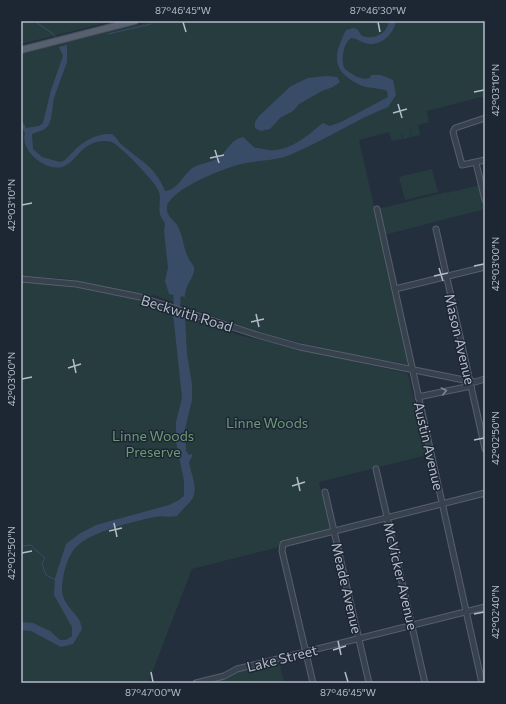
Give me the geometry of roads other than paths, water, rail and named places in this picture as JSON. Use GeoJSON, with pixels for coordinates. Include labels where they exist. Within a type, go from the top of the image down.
{"type":"FeatureCollection","features":[{"type":"Feature","properties":{"kind":"main road"},"geometry":{"type":"LineString","coordinates":[[21,50],[135,21]]}},
{"type":"Feature","properties":{"kind":"street"},"geometry":{"type":"LineString","coordinates":[[485,118],[455,128],[453,132],[462,165],[485,160]]}},
{"type":"Feature","properties":{"kind":"street"},"geometry":{"type":"LineString","coordinates":[[476,163],[485,200]]}},
{"type":"Feature","properties":{"kind":"street","name":"Austin Avenue"},"geometry":{"type":"LineString","coordinates":[[377,209],[482,683]]}},
{"type":"Feature","properties":{"kind":"street","name":"Mason Avenue"},"geometry":{"type":"LineString","coordinates":[[436,229],[485,449]]}},
{"type":"Feature","properties":{"kind":"street"},"geometry":{"type":"LineString","coordinates":[[395,289],[485,267]]}},
{"type":"Feature","properties":{"kind":"street","name":"Beckwith Road"},"geometry":{"type":"LineString","coordinates":[[21,279],[76,284],[140,297],[257,335],[300,347],[412,370],[470,384]]}},
{"type":"Feature","properties":{"kind":"street"},"geometry":{"type":"LineString","coordinates":[[418,397],[485,379]]}},
{"type":"Feature","properties":{"kind":"street","name":"McVicker Avenue"},"geometry":{"type":"LineString","coordinates":[[376,469],[425,683]]}},
{"type":"Feature","properties":{"kind":"street","name":"Meade Avenue"},"geometry":{"type":"LineString","coordinates":[[325,492],[369,683]]}},
{"type":"Feature","properties":{"kind":"street"},"geometry":{"type":"LineString","coordinates":[[313,683],[282,546],[286,543],[485,493]]}},
{"type":"Feature","properties":{"kind":"street","name":"Lake Street"},"geometry":{"type":"LineString","coordinates":[[196,683],[224,676],[237,669],[485,607]]}},
{"type":"Feature","properties":{"kind":"water"},"geometry":{"type":"Polygon","coordinates":[[[389,21],[396,21],[393,30],[379,43],[369,44],[351,38],[346,44],[343,52],[344,68],[353,75],[367,79],[370,78],[371,75],[381,75],[393,80],[396,95],[388,107],[286,156],[241,164],[199,180],[178,193],[170,200],[167,207],[168,213],[179,229],[186,253],[194,267],[193,274],[186,289],[185,297],[169,294],[165,281],[168,268],[164,231],[165,224],[160,215],[159,193],[150,179],[129,157],[112,142],[98,142],[87,146],[66,165],[62,167],[55,167],[48,166],[35,158],[26,146],[24,140],[25,133],[21,126],[21,119],[26,128],[39,126],[43,123],[51,90],[63,56],[59,47],[67,45],[67,62],[54,98],[51,119],[48,126],[43,130],[32,134],[33,149],[42,157],[60,162],[65,160],[80,145],[90,139],[100,135],[111,134],[151,169],[161,182],[165,191],[169,190],[173,188],[191,169],[220,157],[233,142],[239,138],[243,137],[255,148],[269,150],[281,149],[300,141],[323,123],[330,126],[341,122],[388,97],[387,91],[363,86],[351,80],[339,68],[337,55],[346,30],[353,28],[357,29],[362,36],[371,37],[383,33],[388,26],[389,21]]]}},
{"type":"Feature","properties":{"kind":"water"},"geometry":{"type":"Polygon","coordinates":[[[327,76],[337,77],[340,82],[299,104],[293,111],[280,118],[270,129],[261,131],[255,128],[255,122],[259,116],[291,86],[308,78],[327,76]]]}},
{"type":"Feature","properties":{"kind":"water"},"geometry":{"type":"Polygon","coordinates":[[[173,313],[185,317],[187,354],[192,384],[192,400],[185,429],[186,451],[189,455],[192,454],[189,462],[195,488],[193,498],[177,516],[158,516],[125,524],[91,537],[76,547],[70,556],[66,567],[62,590],[65,602],[79,619],[82,629],[73,644],[61,647],[31,631],[21,630],[21,622],[33,623],[50,631],[60,640],[66,640],[72,636],[72,627],[54,595],[55,578],[66,544],[79,534],[96,525],[169,505],[184,496],[184,481],[176,442],[176,422],[182,398],[173,313]]]}},
{"type":"Feature","properties":{"kind":"waterway"},"geometry":{"type":"LineString","coordinates":[[34,21],[52,33],[57,39]]}},
{"type":"Feature","properties":{"kind":"waterway"},"geometry":{"type":"LineString","coordinates":[[108,34],[151,24]]}},
{"type":"Feature","properties":{"kind":"waterway"},"geometry":{"type":"LineString","coordinates":[[177,288],[177,304]]}},
{"type":"Feature","properties":{"kind":"waterway"},"geometry":{"type":"LineString","coordinates":[[21,546],[31,545],[43,556],[45,558],[42,564],[46,575],[56,580]]}},
{"type":"Feature","properties":{"kind":"park label","name":"Linne Woods"},"geometry":{"type":"Point","coordinates":[267,422]}},
{"type":"Feature","properties":{"kind":"park label","name":"Linne Woods Preserve"},"geometry":{"type":"Point","coordinates":[153,444]}}]}
